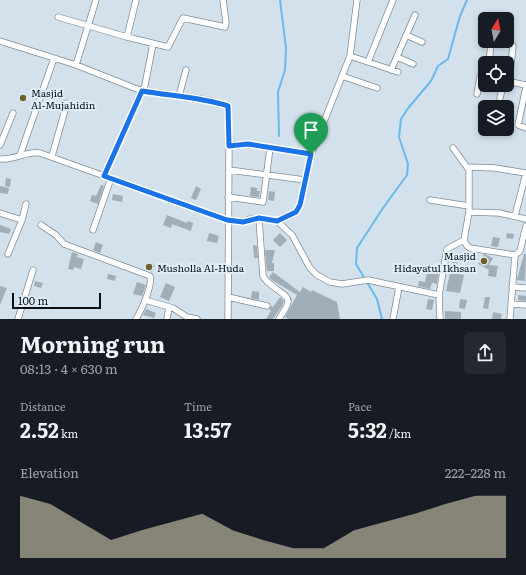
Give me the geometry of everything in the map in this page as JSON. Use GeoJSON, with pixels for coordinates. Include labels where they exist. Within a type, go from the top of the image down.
{"type":"FeatureCollection","features":[{"type":"Feature","properties":{"kind":"street"},"geometry":{"type":"LineString","coordinates":[[76,65],[96,0]]}},
{"type":"Feature","properties":{"kind":"street"},"geometry":{"type":"LineString","coordinates":[[127,37],[136,0]]}},
{"type":"Feature","properties":{"kind":"street"},"geometry":{"type":"LineString","coordinates":[[58,17],[153,44],[169,46],[183,18],[225,26],[226,23],[223,0]]}},
{"type":"Feature","properties":{"kind":"street"},"geometry":{"type":"LineString","coordinates":[[277,221],[296,212],[300,205],[311,154],[350,56],[357,0]]}},
{"type":"Feature","properties":{"kind":"street"},"geometry":{"type":"LineString","coordinates":[[368,62],[393,0]]}},
{"type":"Feature","properties":{"kind":"street"},"geometry":{"type":"LineString","coordinates":[[350,56],[395,71],[397,57],[415,15]]}},
{"type":"Feature","properties":{"kind":"street"},"geometry":{"type":"LineString","coordinates":[[406,35],[422,42]]}},
{"type":"Feature","properties":{"kind":"street"},"geometry":{"type":"LineString","coordinates":[[0,42],[76,65],[142,91],[187,96],[228,106],[228,319]]}},
{"type":"Feature","properties":{"kind":"street"},"geometry":{"type":"LineString","coordinates":[[104,176],[145,86],[153,44]]}},
{"type":"Feature","properties":{"kind":"street"},"geometry":{"type":"LineString","coordinates":[[397,57],[413,64]]}},
{"type":"Feature","properties":{"kind":"street"},"geometry":{"type":"LineString","coordinates":[[20,155],[54,58]]}},
{"type":"Feature","properties":{"kind":"street"},"geometry":{"type":"LineString","coordinates":[[179,96],[186,70]]}},
{"type":"Feature","properties":{"kind":"street"},"geometry":{"type":"LineString","coordinates":[[342,76],[377,88]]}},
{"type":"Feature","properties":{"kind":"street"},"geometry":{"type":"LineString","coordinates":[[514,84],[526,86],[518,125],[526,128]]}},
{"type":"Feature","properties":{"kind":"street"},"geometry":{"type":"LineString","coordinates":[[477,94],[478,88]]}},
{"type":"Feature","properties":{"kind":"street"},"geometry":{"type":"LineString","coordinates":[[500,98],[502,92]]}},
{"type":"Feature","properties":{"kind":"street"},"geometry":{"type":"LineString","coordinates":[[52,156],[67,102]]}},
{"type":"Feature","properties":{"kind":"street"},"geometry":{"type":"LineString","coordinates":[[0,145],[12,113]]}},
{"type":"Feature","properties":{"kind":"street"},"geometry":{"type":"LineString","coordinates":[[229,146],[248,144],[311,154]]}},
{"type":"Feature","properties":{"kind":"street"},"geometry":{"type":"LineString","coordinates":[[228,198],[263,202],[270,148]]}},
{"type":"Feature","properties":{"kind":"street"},"geometry":{"type":"LineString","coordinates":[[453,148],[467,167],[470,175],[469,209],[464,240],[466,246],[470,248],[515,255]]}},
{"type":"Feature","properties":{"kind":"street"},"geometry":{"type":"LineString","coordinates":[[0,159],[13,158],[33,152],[52,156],[227,220],[243,222],[259,218],[277,221],[292,235],[310,268],[330,282],[342,284],[368,280],[439,295]]}},
{"type":"Feature","properties":{"kind":"street"},"geometry":{"type":"LineString","coordinates":[[467,167],[495,168],[526,173],[515,216]]}},
{"type":"Feature","properties":{"kind":"street"},"geometry":{"type":"LineString","coordinates":[[229,170],[305,180]]}},
{"type":"Feature","properties":{"kind":"street"},"geometry":{"type":"LineString","coordinates":[[93,230],[111,178]]}},
{"type":"Feature","properties":{"kind":"street"},"geometry":{"type":"LineString","coordinates":[[430,200],[469,209],[526,219]]}},
{"type":"Feature","properties":{"kind":"street"},"geometry":{"type":"LineString","coordinates":[[8,254],[22,220],[26,204]]}},
{"type":"Feature","properties":{"kind":"street"},"geometry":{"type":"LineString","coordinates":[[0,213],[22,220]]}},
{"type":"Feature","properties":{"kind":"street"},"geometry":{"type":"LineString","coordinates":[[259,218],[263,276],[266,282],[286,294],[288,298],[288,302],[279,319]]}},
{"type":"Feature","properties":{"kind":"street"},"geometry":{"type":"LineString","coordinates":[[41,225],[56,235],[64,244],[148,274],[151,280],[145,300],[136,319]]}},
{"type":"Feature","properties":{"kind":"street"},"geometry":{"type":"LineString","coordinates":[[510,319],[515,255],[519,252],[526,226]]}},
{"type":"Feature","properties":{"kind":"street"},"geometry":{"type":"LineString","coordinates":[[440,319],[439,295],[447,249],[464,240]]}},
{"type":"Feature","properties":{"kind":"street"},"geometry":{"type":"LineString","coordinates":[[18,319],[33,270]]}},
{"type":"Feature","properties":{"kind":"street"},"geometry":{"type":"LineString","coordinates":[[393,319],[399,287]]}},
{"type":"Feature","properties":{"kind":"street"},"geometry":{"type":"LineString","coordinates":[[512,287],[526,288]]}},
{"type":"Feature","properties":{"kind":"street"},"geometry":{"type":"LineString","coordinates":[[228,297],[267,306]]}},
{"type":"Feature","properties":{"kind":"street"},"geometry":{"type":"LineString","coordinates":[[145,300],[169,307],[187,317],[197,319]]}},
{"type":"Feature","properties":{"kind":"street"},"geometry":{"type":"LineString","coordinates":[[511,304],[526,305]]}},
{"type":"Feature","properties":{"kind":"street"},"geometry":{"type":"LineString","coordinates":[[167,319],[169,307]]}},
{"type":"Feature","properties":{"kind":"building"},"geometry":{"type":"Polygon","coordinates":[[[6,178],[11,179],[10,187],[5,186],[6,178]]]}},
{"type":"Feature","properties":{"kind":"building"},"geometry":{"type":"Polygon","coordinates":[[[101,185],[104,186],[98,204],[90,201],[92,195],[96,196],[101,185]]]}},
{"type":"Feature","properties":{"kind":"building"},"geometry":{"type":"Polygon","coordinates":[[[0,186],[9,188],[8,194],[0,193],[0,186]]]}},
{"type":"Feature","properties":{"kind":"building"},"geometry":{"type":"Polygon","coordinates":[[[196,186],[201,189],[196,200],[191,198],[196,186]]]}},
{"type":"Feature","properties":{"kind":"building"},"geometry":{"type":"Polygon","coordinates":[[[251,187],[257,188],[257,191],[260,191],[259,197],[250,196],[251,187]]]}},
{"type":"Feature","properties":{"kind":"building"},"geometry":{"type":"Polygon","coordinates":[[[269,191],[275,192],[274,201],[268,200],[269,191]]]}},
{"type":"Feature","properties":{"kind":"building"},"geometry":{"type":"Polygon","coordinates":[[[113,194],[123,196],[122,202],[112,200],[113,194]]]}},
{"type":"Feature","properties":{"kind":"building"},"geometry":{"type":"Polygon","coordinates":[[[167,215],[187,223],[188,221],[193,223],[191,231],[172,224],[171,228],[163,225],[167,215]]]}},
{"type":"Feature","properties":{"kind":"building"},"geometry":{"type":"Polygon","coordinates":[[[0,225],[11,229],[9,234],[0,232],[0,225]]]}},
{"type":"Feature","properties":{"kind":"building"},"geometry":{"type":"Polygon","coordinates":[[[209,233],[219,236],[217,243],[207,241],[209,233]]]}},
{"type":"Feature","properties":{"kind":"building"},"geometry":{"type":"Polygon","coordinates":[[[280,233],[287,240],[280,247],[273,240],[280,233]]]}},
{"type":"Feature","properties":{"kind":"building"},"geometry":{"type":"Polygon","coordinates":[[[507,233],[514,234],[513,239],[506,238],[507,233]]]}},
{"type":"Feature","properties":{"kind":"building"},"geometry":{"type":"Polygon","coordinates":[[[493,237],[500,238],[498,247],[491,246],[493,237]]]}},
{"type":"Feature","properties":{"kind":"building"},"geometry":{"type":"Polygon","coordinates":[[[96,242],[103,245],[100,253],[93,250],[96,242]]]}},
{"type":"Feature","properties":{"kind":"building"},"geometry":{"type":"Polygon","coordinates":[[[253,245],[257,246],[258,258],[254,258],[253,245]]]}},
{"type":"Feature","properties":{"kind":"building"},"geometry":{"type":"Polygon","coordinates":[[[265,250],[275,250],[272,263],[274,263],[274,271],[267,271],[265,250]]]}},
{"type":"Feature","properties":{"kind":"building"},"geometry":{"type":"Polygon","coordinates":[[[72,252],[78,254],[77,257],[84,259],[81,269],[74,267],[73,270],[68,269],[72,252]]]}},
{"type":"Feature","properties":{"kind":"building"},"geometry":{"type":"Polygon","coordinates":[[[484,254],[493,258],[489,265],[498,266],[496,277],[488,276],[489,270],[478,264],[484,254]]]}},
{"type":"Feature","properties":{"kind":"building"},"geometry":{"type":"Polygon","coordinates":[[[524,254],[526,254],[525,281],[517,280],[524,254]]]}},
{"type":"Feature","properties":{"kind":"building"},"geometry":{"type":"Polygon","coordinates":[[[453,260],[458,261],[456,267],[461,268],[459,274],[464,275],[460,293],[446,291],[453,260]]]}},
{"type":"Feature","properties":{"kind":"building"},"geometry":{"type":"Polygon","coordinates":[[[150,262],[155,266],[151,272],[145,268],[150,262]]]}},
{"type":"Feature","properties":{"kind":"building"},"geometry":{"type":"Polygon","coordinates":[[[428,268],[439,270],[437,284],[432,283],[430,289],[418,286],[419,281],[425,282],[428,268]]]}},
{"type":"Feature","properties":{"kind":"building"},"geometry":{"type":"Polygon","coordinates":[[[273,272],[300,292],[303,287],[311,292],[312,290],[337,302],[340,319],[288,319],[285,317],[297,295],[272,280],[269,277],[273,272]]]}},
{"type":"Feature","properties":{"kind":"building"},"geometry":{"type":"Polygon","coordinates":[[[108,274],[116,276],[115,281],[107,279],[108,274]]]}},
{"type":"Feature","properties":{"kind":"building"},"geometry":{"type":"Polygon","coordinates":[[[35,281],[43,283],[41,288],[34,286],[35,281]]]}},
{"type":"Feature","properties":{"kind":"building"},"geometry":{"type":"Polygon","coordinates":[[[137,282],[146,285],[142,296],[133,294],[137,282]]]}},
{"type":"Feature","properties":{"kind":"building"},"geometry":{"type":"Polygon","coordinates":[[[166,283],[175,287],[169,301],[160,297],[166,283]]]}},
{"type":"Feature","properties":{"kind":"building"},"geometry":{"type":"Polygon","coordinates":[[[0,286],[7,288],[0,305],[0,286]]]}},
{"type":"Feature","properties":{"kind":"building"},"geometry":{"type":"Polygon","coordinates":[[[252,291],[259,292],[259,300],[251,298],[252,291]]]}},
{"type":"Feature","properties":{"kind":"building"},"geometry":{"type":"Polygon","coordinates":[[[518,295],[526,296],[526,301],[518,300],[518,295]]]}},
{"type":"Feature","properties":{"kind":"building"},"geometry":{"type":"Polygon","coordinates":[[[280,297],[284,301],[282,306],[273,319],[266,319],[271,311],[269,309],[271,306],[273,307],[280,297]]]}},
{"type":"Feature","properties":{"kind":"building"},"geometry":{"type":"Polygon","coordinates":[[[485,297],[490,297],[488,309],[483,308],[485,297]]]}},
{"type":"Feature","properties":{"kind":"building"},"geometry":{"type":"Polygon","coordinates":[[[428,299],[434,300],[432,310],[426,309],[428,299]]]}},
{"type":"Feature","properties":{"kind":"building"},"geometry":{"type":"Polygon","coordinates":[[[460,299],[467,300],[465,309],[459,308],[460,299]]]}},
{"type":"Feature","properties":{"kind":"building"},"geometry":{"type":"Polygon","coordinates":[[[146,309],[156,313],[154,318],[143,315],[146,309]]]}},
{"type":"Feature","properties":{"kind":"building"},"geometry":{"type":"Polygon","coordinates":[[[445,311],[461,312],[461,319],[445,319],[445,311]]]}},
{"type":"Feature","properties":{"kind":"building"},"geometry":{"type":"Polygon","coordinates":[[[493,312],[502,314],[501,319],[492,319],[493,312]]]}},
{"type":"Feature","properties":{"kind":"waterway"},"geometry":{"type":"LineString","coordinates":[[279,136],[278,92],[285,70],[286,48],[280,0]]}},
{"type":"Feature","properties":{"kind":"waterway"},"geometry":{"type":"LineString","coordinates":[[382,319],[377,299],[356,264],[357,248],[407,175],[408,164],[399,137],[401,119],[431,81],[438,66],[448,59],[460,16],[467,0]]}},
{"type":"Feature","properties":{"kind":"place","name":"Masjid Al-Mujahidin"},"geometry":{"type":"Point","coordinates":[23,98]}},
{"type":"Feature","properties":{"kind":"place","name":"Masjid Hidayatul Ikhsan"},"geometry":{"type":"Point","coordinates":[484,261]}},
{"type":"Feature","properties":{"kind":"place","name":"Musholla Al-Huda"},"geometry":{"type":"Point","coordinates":[149,267]}},
{"type":"Feature","properties":{"kind":"route"},"geometry":{"type":"LineString","coordinates":[[142,91],[174,96],[187,96],[228,106],[229,146],[248,144],[311,154],[300,205],[296,212],[277,221],[259,218],[250,219],[243,222],[227,220],[104,176],[112,155],[142,91]]}}]}
